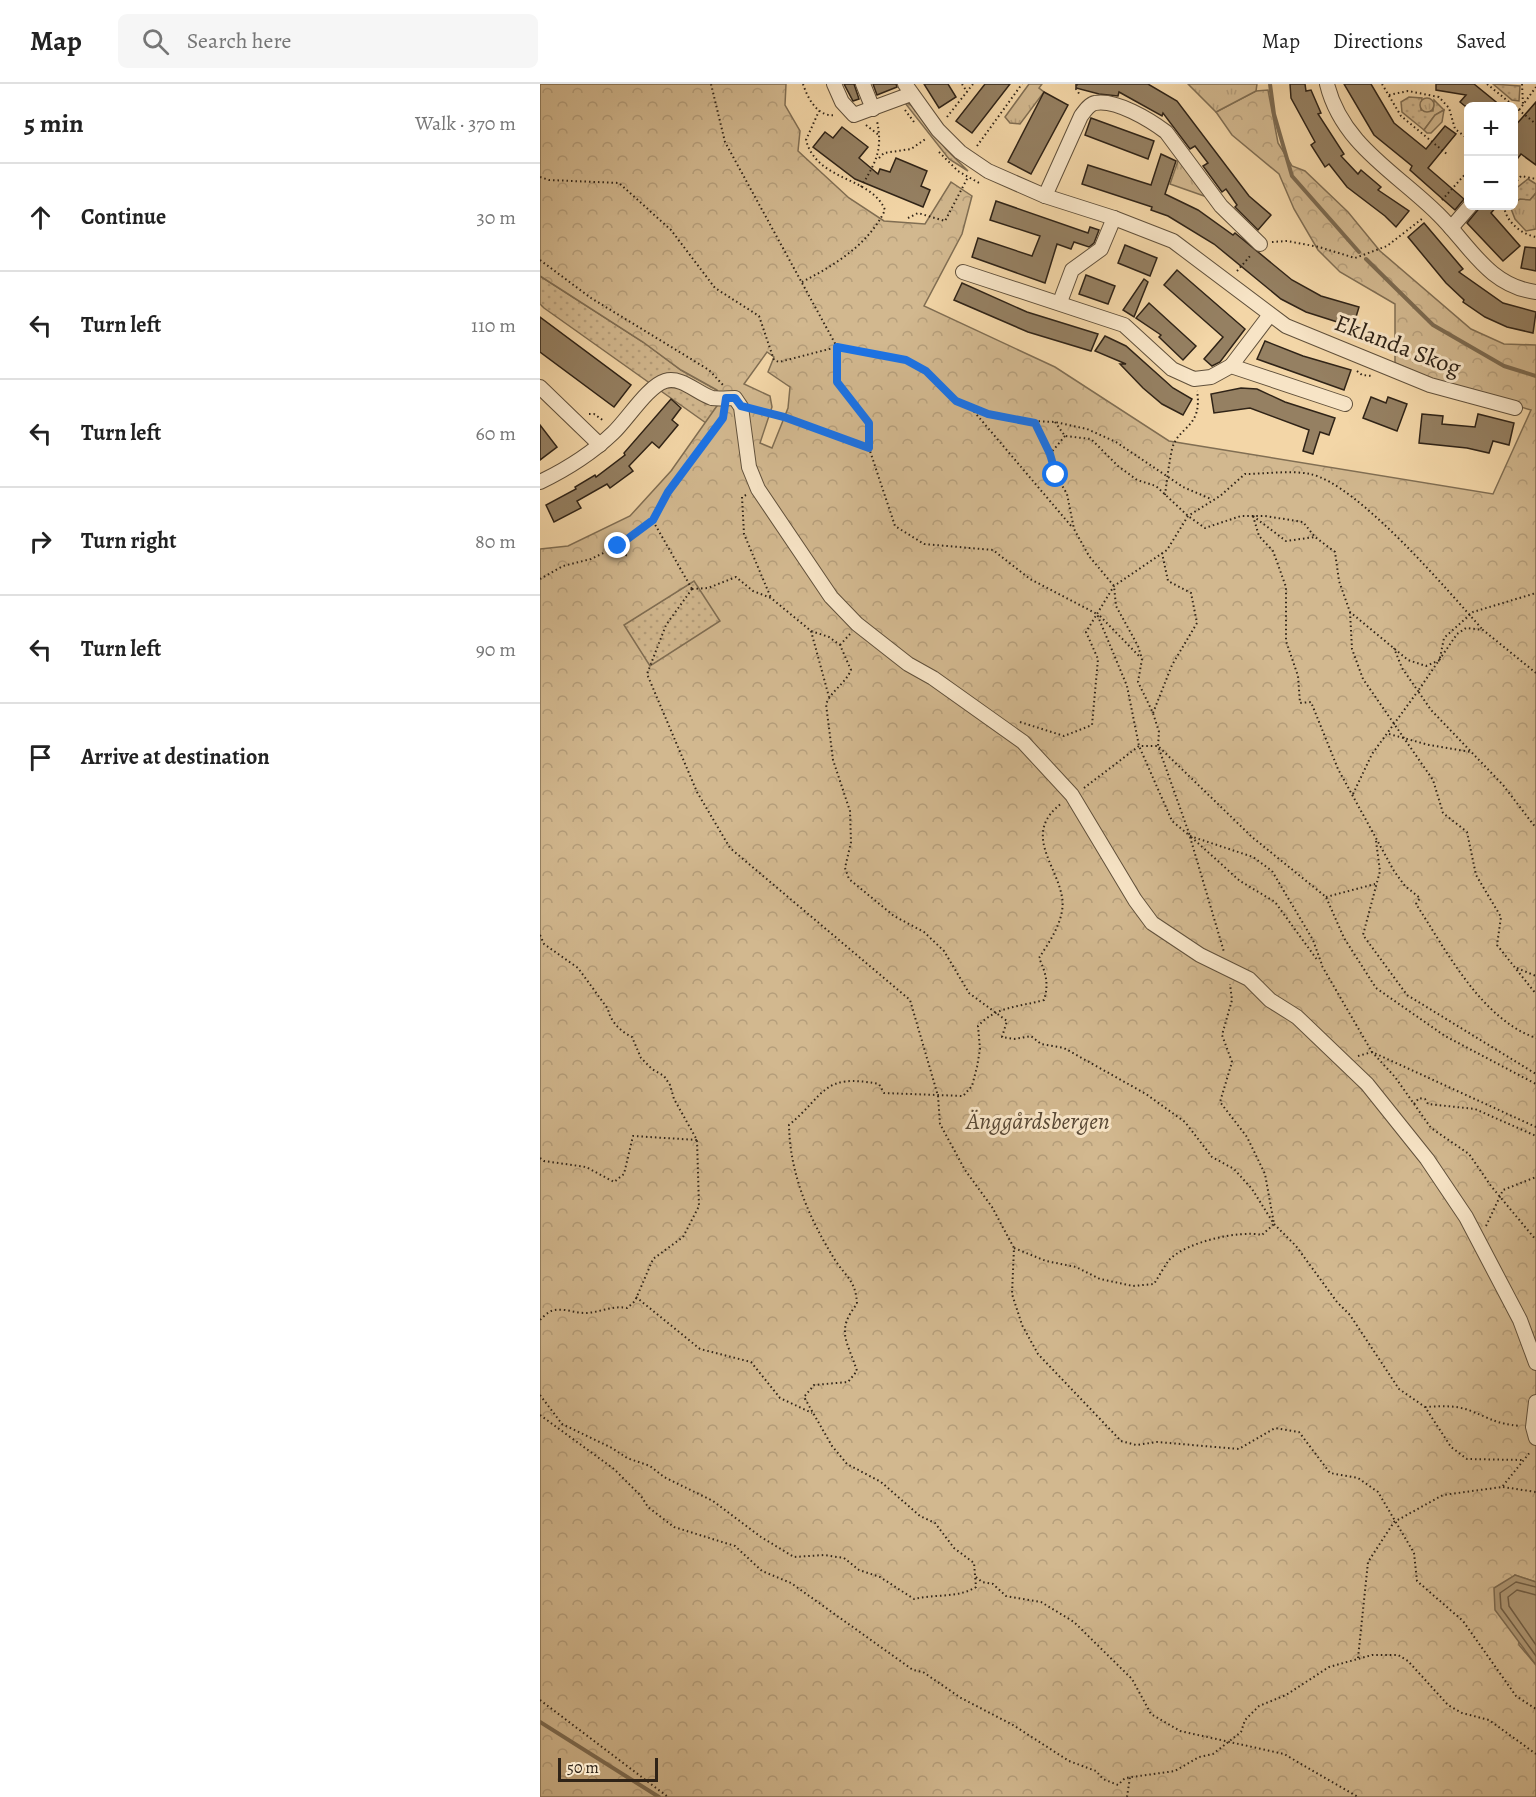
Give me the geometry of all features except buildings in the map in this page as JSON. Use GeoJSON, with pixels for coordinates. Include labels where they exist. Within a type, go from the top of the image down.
{"type":"FeatureCollection","features":[{"type":"Feature","properties":{"kind":"street"},"geometry":{"type":"LineString","coordinates":[[834,84],[847,111],[854,115],[873,109],[908,89]]}},
{"type":"Feature","properties":{"kind":"street"},"geometry":{"type":"LineString","coordinates":[[863,84],[873,109]]}},
{"type":"Feature","properties":{"kind":"street"},"geometry":{"type":"LineString","coordinates":[[1328,84],[1339,114],[1366,152],[1428,204],[1482,265],[1495,276],[1510,285],[1536,292]]}},
{"type":"Feature","properties":{"kind":"street","name":"Eklanda Skog"},"geometry":{"type":"LineString","coordinates":[[908,89],[932,134],[981,167],[1045,196],[1145,228],[1189,250],[1269,316],[1286,326],[1430,385],[1515,408]]}},
{"type":"Feature","properties":{"kind":"street"},"geometry":{"type":"LineString","coordinates":[[1045,196],[1081,116],[1088,107],[1095,103],[1121,108],[1155,124],[1166,132],[1221,206],[1260,244]]}},
{"type":"Feature","properties":{"kind":"street"},"geometry":{"type":"LineString","coordinates":[[1451,228],[1467,210]]}},
{"type":"Feature","properties":{"kind":"street"},"geometry":{"type":"LineString","coordinates":[[1060,302],[1072,270],[1101,249],[1114,218]]}},
{"type":"Feature","properties":{"kind":"street"},"geometry":{"type":"LineString","coordinates":[[963,272],[1060,302],[1124,325],[1172,369],[1194,379],[1210,377],[1231,366],[1269,316]]}},
{"type":"Feature","properties":{"kind":"street"},"geometry":{"type":"LineString","coordinates":[[1231,366],[1345,404]]}},
{"type":"Feature","properties":{"kind":"street"},"geometry":{"type":"LineString","coordinates":[[540,482],[580,460],[600,445],[624,423],[652,389],[665,381],[680,382],[714,398],[735,398],[741,406],[746,454],[758,489],[810,568],[857,624],[908,664],[933,678],[1023,742],[1072,795],[1135,900],[1152,923],[1229,971],[1249,979],[1269,1000],[1297,1017],[1344,1059],[1367,1084],[1427,1159],[1477,1236],[1520,1320],[1536,1363]]}},
{"type":"Feature","properties":{"kind":"street"},"geometry":{"type":"LineString","coordinates":[[540,387],[600,445]]}},
{"type":"Feature","properties":{"kind":"street"},"geometry":{"type":"LineString","coordinates":[[1535,1432],[1536,1402]]}},
{"type":"Feature","properties":{"kind":"path"},"geometry":{"type":"LineString","coordinates":[[711,84],[725,141],[837,347],[837,382],[869,423],[869,448],[895,526],[924,544],[993,550],[1030,579],[1097,614],[1142,659]]}},
{"type":"Feature","properties":{"kind":"path"},"geometry":{"type":"LineString","coordinates":[[803,84],[819,111],[831,116],[847,111]]}},
{"type":"Feature","properties":{"kind":"path"},"geometry":{"type":"LineString","coordinates":[[962,84],[967,92]]}},
{"type":"Feature","properties":{"kind":"path"},"geometry":{"type":"LineString","coordinates":[[861,186],[884,153],[902,150],[932,134],[973,84]]}},
{"type":"Feature","properties":{"kind":"path"},"geometry":{"type":"LineString","coordinates":[[976,146],[1022,84]]}},
{"type":"Feature","properties":{"kind":"path"},"geometry":{"type":"LineString","coordinates":[[1382,84],[1401,116],[1448,155]]}},
{"type":"Feature","properties":{"kind":"path"},"geometry":{"type":"LineString","coordinates":[[1487,84],[1536,124]]}},
{"type":"Feature","properties":{"kind":"path"},"geometry":{"type":"LineString","coordinates":[[1522,84],[1523,104]]}},
{"type":"Feature","properties":{"kind":"path"},"geometry":{"type":"LineString","coordinates":[[1519,110],[1536,87]]}},
{"type":"Feature","properties":{"kind":"path"},"geometry":{"type":"LineString","coordinates":[[1389,95],[1408,91],[1439,97],[1449,108],[1455,129],[1464,136]]}},
{"type":"Feature","properties":{"kind":"path"},"geometry":{"type":"LineString","coordinates":[[873,109],[880,136],[878,159]]}},
{"type":"Feature","properties":{"kind":"path"},"geometry":{"type":"LineString","coordinates":[[802,282],[846,257],[880,220],[885,210],[882,202],[873,192],[851,184],[833,172],[808,149],[806,140],[819,111]]}},
{"type":"Feature","properties":{"kind":"path"},"geometry":{"type":"LineString","coordinates":[[540,177],[549,180],[619,183],[671,230],[715,288],[759,315],[774,360],[779,362],[837,347],[906,360],[926,371],[956,401],[988,414],[1035,423],[1055,422],[1088,429],[1116,442],[1168,476],[1211,499]]}},
{"type":"Feature","properties":{"kind":"path"},"geometry":{"type":"LineString","coordinates":[[908,218],[918,213],[945,221],[968,177],[985,186]]}},
{"type":"Feature","properties":{"kind":"path"},"geometry":{"type":"LineString","coordinates":[[1518,178],[1536,179]]}},
{"type":"Feature","properties":{"kind":"path"},"geometry":{"type":"LineString","coordinates":[[1505,210],[1514,225],[1524,234],[1536,237]]}},
{"type":"Feature","properties":{"kind":"path"},"geometry":{"type":"LineString","coordinates":[[1234,274],[1260,244],[1287,241],[1355,258],[1377,251]]}},
{"type":"Feature","properties":{"kind":"path"},"geometry":{"type":"LineString","coordinates":[[540,260],[601,304],[709,370],[726,389],[723,418],[668,492],[653,520],[638,534],[614,548],[591,559],[563,566],[540,579]]}},
{"type":"Feature","properties":{"kind":"path"},"geometry":{"type":"LineString","coordinates":[[1165,495],[1173,446],[1196,416],[1198,398],[1194,379]]}},
{"type":"Feature","properties":{"kind":"path"},"geometry":{"type":"LineString","coordinates":[[741,406],[784,417],[869,448]]}},
{"type":"Feature","properties":{"kind":"path"},"geometry":{"type":"LineString","coordinates":[[970,407],[1074,529],[1089,556],[1114,586],[1116,606],[1142,659],[1138,682],[1153,713],[1159,732],[1158,746],[1190,836],[1229,971],[1232,999],[1222,1035],[1232,1062],[1220,1102],[1247,1137],[1265,1174],[1274,1224]]}},
{"type":"Feature","properties":{"kind":"path"},"geometry":{"type":"LineString","coordinates":[[1055,422],[1065,436],[1091,439],[1137,480],[1156,486],[1188,516],[1205,528],[1241,516],[1303,522],[1316,537],[1335,552],[1339,580],[1350,612],[1352,650],[1363,679],[1433,780],[1443,813],[1467,832],[1476,875],[1501,917],[1497,945],[1536,994]]}},
{"type":"Feature","properties":{"kind":"path"},"geometry":{"type":"LineString","coordinates":[[1035,423],[1050,454],[1056,475],[1067,494],[1074,529]]}},
{"type":"Feature","properties":{"kind":"path"},"geometry":{"type":"LineString","coordinates":[[1050,454],[1065,436]]}},
{"type":"Feature","properties":{"kind":"path"},"geometry":{"type":"LineString","coordinates":[[1019,722],[1064,736],[1092,724],[1098,659],[1086,632],[1114,586],[1162,553],[1188,516],[1211,499],[1220,496],[1245,474],[1309,474],[1328,481],[1392,530],[1483,630],[1536,673]]}},
{"type":"Feature","properties":{"kind":"path"},"geometry":{"type":"LineString","coordinates":[[758,489],[742,496],[744,534],[771,598]]}},
{"type":"Feature","properties":{"kind":"path"},"geometry":{"type":"LineString","coordinates":[[1253,516],[1286,542],[1316,537]]}},
{"type":"Feature","properties":{"kind":"path"},"geometry":{"type":"LineString","coordinates":[[1253,516],[1259,536],[1273,551],[1286,587],[1286,641],[1298,676],[1300,703],[1311,702],[1338,769],[1405,886],[1420,898],[1416,904],[1455,964],[1486,1005],[1525,1034],[1536,1038]]}},
{"type":"Feature","properties":{"kind":"path"},"geometry":{"type":"LineString","coordinates":[[653,520],[692,589]]}},
{"type":"Feature","properties":{"kind":"path"},"geometry":{"type":"LineString","coordinates":[[614,548],[628,557]]}},
{"type":"Feature","properties":{"kind":"path"},"geometry":{"type":"LineString","coordinates":[[1153,713],[1172,665],[1197,623],[1191,593],[1168,581],[1162,553]]}},
{"type":"Feature","properties":{"kind":"path"},"geometry":{"type":"LineString","coordinates":[[692,589],[708,588],[736,577],[753,591],[771,598],[811,631],[829,637],[840,645],[850,670],[846,682],[829,697],[826,704],[833,760],[850,811],[851,842],[845,868],[849,879],[894,916],[924,932],[944,951],[969,993],[1007,1021],[1002,1037],[1014,1039],[1031,1036],[1041,1044],[1064,1048],[1146,1094],[1185,1122],[1212,1157],[1234,1169],[1252,1189],[1274,1224],[1296,1246],[1337,1302],[1350,1315],[1399,1389],[1425,1407],[1450,1447],[1467,1459],[1523,1460]]}},
{"type":"Feature","properties":{"kind":"path"},"geometry":{"type":"LineString","coordinates":[[692,589],[666,625],[647,674],[697,792],[730,848],[910,1000],[938,1096],[940,1124],[965,1170],[992,1207],[1014,1248],[1012,1294],[1022,1325],[1038,1354],[1121,1441],[1136,1446],[1157,1442],[1239,1449],[1275,1428],[1299,1432],[1330,1473],[1358,1478],[1378,1492],[1414,1553],[1417,1581],[1463,1621],[1516,1696],[1536,1709]]}},
{"type":"Feature","properties":{"kind":"path"},"geometry":{"type":"LineString","coordinates":[[1440,660],[1444,638],[1470,615],[1536,593]]}},
{"type":"Feature","properties":{"kind":"path"},"geometry":{"type":"LineString","coordinates":[[1350,612],[1408,660],[1426,666],[1440,660]]}},
{"type":"Feature","properties":{"kind":"path"},"geometry":{"type":"LineString","coordinates":[[1097,614],[1127,686],[1139,746],[1172,821],[1240,881],[1275,902],[1322,965],[1372,1052],[1395,1077],[1431,1128],[1469,1154],[1499,1196],[1536,1240]]}},
{"type":"Feature","properties":{"kind":"path"},"geometry":{"type":"LineString","coordinates":[[1353,794],[1372,754],[1389,734],[1457,634],[1466,628],[1483,630]]}},
{"type":"Feature","properties":{"kind":"path"},"geometry":{"type":"LineString","coordinates":[[811,631],[829,697]]}},
{"type":"Feature","properties":{"kind":"path"},"geometry":{"type":"LineString","coordinates":[[1393,646],[1402,668],[1431,710],[1503,785],[1536,828]]}},
{"type":"Feature","properties":{"kind":"path"},"geometry":{"type":"LineString","coordinates":[[1389,734],[1429,745],[1471,752]]}},
{"type":"Feature","properties":{"kind":"path"},"geometry":{"type":"LineString","coordinates":[[540,1395],[562,1424],[612,1448],[627,1458],[650,1466],[664,1477],[713,1501],[761,1537],[794,1557],[824,1555],[844,1558],[859,1570],[880,1577],[914,1599],[930,1595],[965,1594],[976,1587],[974,1563],[954,1548],[935,1523],[920,1516],[881,1482],[847,1464],[832,1446],[804,1397],[814,1385],[848,1382],[856,1371],[844,1336],[847,1317],[857,1304],[849,1276],[836,1262],[804,1204],[790,1154],[789,1125],[808,1109],[820,1092],[832,1083],[860,1080],[879,1084],[884,1093],[963,1096],[972,1086],[980,1049],[978,1026],[988,1014],[1044,1000],[1047,989],[1046,972],[1040,958],[1059,922],[1063,899],[1042,851],[1044,828],[1056,808],[1139,746],[1158,746],[1252,837],[1326,897],[1344,938],[1376,988],[1444,1036],[1536,1084]]}},
{"type":"Feature","properties":{"kind":"path"},"geometry":{"type":"LineString","coordinates":[[1190,836],[1253,857],[1272,871],[1312,940],[1322,965]]}},
{"type":"Feature","properties":{"kind":"path"},"geometry":{"type":"LineString","coordinates":[[1376,838],[1380,870],[1363,935],[1407,995],[1536,1074]]}},
{"type":"Feature","properties":{"kind":"path"},"geometry":{"type":"LineString","coordinates":[[1326,897],[1366,888],[1377,883]]}},
{"type":"Feature","properties":{"kind":"path"},"geometry":{"type":"LineString","coordinates":[[540,935],[544,944],[578,968],[608,1009],[609,1017],[624,1033],[632,1037],[641,1058],[652,1070],[664,1076],[697,1140],[699,1157],[699,1206],[695,1218],[683,1237],[653,1259],[636,1297],[627,1308],[617,1306],[606,1311],[584,1313],[571,1310],[551,1311],[540,1320]]}},
{"type":"Feature","properties":{"kind":"path"},"geometry":{"type":"LineString","coordinates":[[1514,966],[1536,976]]}},
{"type":"Feature","properties":{"kind":"path"},"geometry":{"type":"LineString","coordinates":[[1344,1059],[1372,1052],[1536,1127]]}},
{"type":"Feature","properties":{"kind":"path"},"geometry":{"type":"LineString","coordinates":[[1414,1104],[1419,1098],[1425,1099],[1428,1104],[1475,1109],[1536,1136]]}},
{"type":"Feature","properties":{"kind":"path"},"geometry":{"type":"LineString","coordinates":[[540,1158],[544,1161],[586,1167],[614,1182],[624,1174],[633,1136],[697,1140]]}},
{"type":"Feature","properties":{"kind":"path"},"geometry":{"type":"LineString","coordinates":[[1477,1236],[1487,1225],[1503,1190],[1536,1177]]}},
{"type":"Feature","properties":{"kind":"path"},"geometry":{"type":"LineString","coordinates":[[1014,1248],[1046,1261],[1076,1267],[1100,1279],[1133,1286],[1154,1284],[1170,1259],[1201,1242],[1250,1232],[1262,1235],[1274,1224]]}},
{"type":"Feature","properties":{"kind":"path"},"geometry":{"type":"LineString","coordinates":[[636,1297],[700,1349],[750,1362],[780,1398],[812,1413]]}},
{"type":"Feature","properties":{"kind":"path"},"geometry":{"type":"LineString","coordinates":[[1425,1407],[1446,1406],[1470,1410],[1494,1423],[1535,1432]]}},
{"type":"Feature","properties":{"kind":"path"},"geometry":{"type":"LineString","coordinates":[[540,1415],[614,1469],[641,1496],[648,1507],[674,1527],[735,1546],[762,1571],[791,1583],[913,1670],[923,1672],[961,1698],[1013,1725],[1069,1761],[1096,1771],[1103,1779],[1118,1785],[1130,1777],[1175,1771],[1199,1757],[1213,1754],[1226,1741],[1241,1732],[1245,1720],[1259,1706],[1286,1695],[1329,1667],[1358,1658],[1398,1654],[1415,1667],[1448,1705],[1462,1713],[1489,1720],[1536,1754]]}},
{"type":"Feature","properties":{"kind":"path"},"geometry":{"type":"LineString","coordinates":[[1502,1487],[1536,1444]]}},
{"type":"Feature","properties":{"kind":"path"},"geometry":{"type":"LineString","coordinates":[[1358,1658],[1368,1562],[1394,1522],[1443,1495],[1502,1487],[1536,1492]]}},
{"type":"Feature","properties":{"kind":"path"},"geometry":{"type":"LineString","coordinates":[[976,1577],[982,1582],[993,1584],[1006,1596],[1041,1602],[1074,1622],[1132,1679],[1151,1714],[1180,1731],[1284,1754],[1358,1797]]}},
{"type":"Feature","properties":{"kind":"path"},"geometry":{"type":"LineString","coordinates":[[540,1700],[668,1797]]}},
{"type":"Feature","properties":{"kind":"path"},"geometry":{"type":"LineString","coordinates":[[1126,1797],[1130,1777]]}},
{"type":"Feature","properties":{"kind":"green space","name":"Änggårdsbergen"},"geometry":{"type":"Polygon","coordinates":[[[540,84],[786,84],[785,105],[800,131],[798,151],[849,198],[884,221],[925,224],[951,182],[972,196],[962,234],[924,306],[1055,367],[1169,441],[1493,494],[1531,410],[1444,384],[1395,363],[1395,304],[1340,272],[1318,250],[1294,209],[1279,174],[1232,135],[1216,112],[1256,91],[1268,90],[1278,143],[1292,166],[1305,171],[1348,212],[1380,251],[1471,329],[1504,344],[1536,345],[1536,1582],[1515,1575],[1519,1645],[1536,1665],[1536,1797],[540,1797],[540,549],[568,546],[630,516],[671,471],[719,403],[717,390],[681,370],[643,342],[540,276],[540,84]],[[767,352],[744,384],[770,396],[772,407],[760,443],[772,448],[788,408],[790,387],[768,372],[774,357],[767,352]],[[694,581],[624,625],[650,666],[720,621],[694,581]]]}},
{"type":"Feature","properties":{"kind":"green space"},"geometry":{"type":"Polygon","coordinates":[[[1029,84],[1042,84],[1039,88],[1044,92],[1020,124],[1010,123],[1005,117],[1029,84]]]}},
{"type":"Feature","properties":{"kind":"green space"},"geometry":{"type":"Polygon","coordinates":[[[1188,84],[1257,84],[1256,91],[1216,112],[1188,84]]]}},
{"type":"Feature","properties":{"kind":"green space"},"geometry":{"type":"Polygon","coordinates":[[[1493,84],[1520,86],[1519,101],[1512,100],[1493,84]]]}},
{"type":"Feature","properties":{"kind":"green space"},"geometry":{"type":"Polygon","coordinates":[[[1409,97],[1422,98],[1421,110],[1433,111],[1434,100],[1444,110],[1435,115],[1424,130],[1402,112],[1401,102],[1409,97]]]}},
{"type":"Feature","properties":{"kind":"green space"},"geometry":{"type":"Polygon","coordinates":[[[1427,98],[1432,100],[1434,105],[1432,110],[1427,112],[1422,110],[1420,105],[1422,100],[1427,98]]]}},
{"type":"Feature","properties":{"kind":"green space"},"geometry":{"type":"Polygon","coordinates":[[[905,103],[910,104],[946,149],[968,171],[949,159],[905,103]]]}},
{"type":"Feature","properties":{"kind":"green space"},"geometry":{"type":"Polygon","coordinates":[[[1444,110],[1442,122],[1431,133],[1427,133],[1424,130],[1435,115],[1444,110]]]}},
{"type":"Feature","properties":{"kind":"green space"},"geometry":{"type":"Polygon","coordinates":[[[1180,155],[1207,197],[1170,184],[1180,155]]]}},
{"type":"Feature","properties":{"kind":"green space"},"geometry":{"type":"Polygon","coordinates":[[[1528,179],[1536,184],[1536,193],[1530,200],[1518,202],[1518,187],[1528,179]]]}},
{"type":"Feature","properties":{"kind":"green space"},"geometry":{"type":"Polygon","coordinates":[[[1536,193],[1536,229],[1526,231],[1515,219],[1512,210],[1518,210],[1520,199],[1530,200],[1536,193]]]}},
{"type":"Feature","properties":{"kind":"green space"},"geometry":{"type":"Polygon","coordinates":[[[540,276],[643,342],[681,370],[717,390],[719,403],[706,423],[544,308],[540,304],[540,276]]]}},
{"type":"Feature","properties":{"kind":"green space"},"geometry":{"type":"Polygon","coordinates":[[[695,580],[721,622],[650,667],[623,625],[695,580]]]}},
{"type":"Feature","properties":{"kind":"water"},"geometry":{"type":"Polygon","coordinates":[[[1515,1575],[1536,1582],[1536,1665],[1495,1610],[1494,1588],[1515,1575]]]}},
{"type":"Feature","properties":{"kind":"waterway"},"geometry":{"type":"LineString","coordinates":[[1270,84],[1274,114],[1292,176],[1359,252]]}},
{"type":"Feature","properties":{"kind":"waterway"},"geometry":{"type":"LineString","coordinates":[[1366,259],[1433,325],[1504,366],[1536,376]]}},
{"type":"Feature","properties":{"kind":"waterway"},"geometry":{"type":"LineString","coordinates":[[540,1722],[659,1797]]}},
{"type":"Feature","properties":{"kind":"route"},"geometry":{"type":"LineString","coordinates":[[618,546],[638,534],[653,520],[668,492],[723,418],[726,398],[735,398],[741,406],[784,417],[869,448],[869,423],[837,382],[837,347],[906,360],[926,371],[956,401],[988,414],[1035,423],[1050,454],[1056,475]]}}]}
